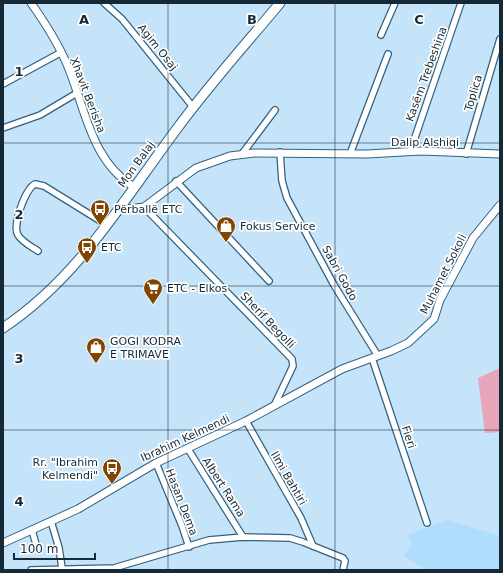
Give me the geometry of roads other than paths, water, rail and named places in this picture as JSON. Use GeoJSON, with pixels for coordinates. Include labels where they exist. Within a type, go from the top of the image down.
{"type":"FeatureCollection","features":[{"type":"Feature","properties":{"kind":"main road","name":"Mon Balaj"},"geometry":{"type":"LineString","coordinates":[[3,328],[38,302],[79,261],[193,107],[280,3]]}},
{"type":"Feature","properties":{"kind":"street","name":"Xhavit Berisha"},"geometry":{"type":"LineString","coordinates":[[31,3],[50,33],[70,71],[93,140],[115,169],[128,183],[134,187]]}},
{"type":"Feature","properties":{"kind":"street","name":"Agim Osaj"},"geometry":{"type":"LineString","coordinates":[[104,3],[122,19],[193,107]]}},
{"type":"Feature","properties":{"kind":"street"},"geometry":{"type":"LineString","coordinates":[[381,35],[395,3]]}},
{"type":"Feature","properties":{"kind":"street","name":"Kasëm Trebeshina"},"geometry":{"type":"LineString","coordinates":[[410,152],[461,3]]}},
{"type":"Feature","properties":{"kind":"street","name":"Toplica"},"geometry":{"type":"LineString","coordinates":[[466,154],[500,39]]}},
{"type":"Feature","properties":{"kind":"street"},"geometry":{"type":"LineString","coordinates":[[3,84],[60,53]]}},
{"type":"Feature","properties":{"kind":"street"},"geometry":{"type":"LineString","coordinates":[[350,154],[388,54]]}},
{"type":"Feature","properties":{"kind":"street"},"geometry":{"type":"LineString","coordinates":[[3,128],[40,115],[77,92]]}},
{"type":"Feature","properties":{"kind":"street"},"geometry":{"type":"LineString","coordinates":[[242,154],[275,110]]}},
{"type":"Feature","properties":{"kind":"street","name":"Dalip Alshiqi"},"geometry":{"type":"LineString","coordinates":[[144,207],[176,181],[206,163],[242,154],[280,152],[350,154],[410,152],[500,154]]}},
{"type":"Feature","properties":{"kind":"street","name":"Sabri Godo"},"geometry":{"type":"LineString","coordinates":[[280,152],[282,181],[287,198],[334,285],[375,356]]}},
{"type":"Feature","properties":{"kind":"street"},"geometry":{"type":"LineString","coordinates":[[176,181],[269,281]]}},
{"type":"Feature","properties":{"kind":"street"},"geometry":{"type":"LineString","coordinates":[[38,251],[20,238],[17,232],[18,218],[22,204],[28,190],[35,184],[44,186],[107,225]]}},
{"type":"Feature","properties":{"kind":"street","name":"Muhamet Sokoli"},"geometry":{"type":"LineString","coordinates":[[375,356],[408,343],[434,319],[440,300],[473,238],[500,205]]}},
{"type":"Feature","properties":{"kind":"street"},"geometry":{"type":"LineString","coordinates":[[119,208],[128,209],[144,207]]}},
{"type":"Feature","properties":{"kind":"street","name":"Sherif Begolli"},"geometry":{"type":"LineString","coordinates":[[144,207],[292,359],[293,366],[274,406]]}},
{"type":"Feature","properties":{"kind":"street","name":"Ibrahim Kelmendi"},"geometry":{"type":"LineString","coordinates":[[3,543],[82,507],[156,463],[246,422],[342,369],[375,356]]}},
{"type":"Feature","properties":{"kind":"street","name":"Fieri"},"geometry":{"type":"LineString","coordinates":[[375,356],[427,523]]}},
{"type":"Feature","properties":{"kind":"street","name":"Ilmi Bahtiri"},"geometry":{"type":"LineString","coordinates":[[246,422],[301,518],[313,546]]}},
{"type":"Feature","properties":{"kind":"street","name":"Albert Rama"},"geometry":{"type":"LineString","coordinates":[[188,449],[243,537]]}},
{"type":"Feature","properties":{"kind":"street","name":"Hasan Dema"},"geometry":{"type":"LineString","coordinates":[[156,463],[182,526],[188,547]]}},
{"type":"Feature","properties":{"kind":"street"},"geometry":{"type":"LineString","coordinates":[[51,521],[59,548],[62,568]]}},
{"type":"Feature","properties":{"kind":"street"},"geometry":{"type":"LineString","coordinates":[[32,530],[37,548]]}},
{"type":"Feature","properties":{"kind":"street"},"geometry":{"type":"LineString","coordinates":[[31,570],[62,568],[114,568],[209,540],[243,537],[290,538],[343,558],[345,561],[343,570]]}},
{"type":"Feature","properties":{"kind":"place","name":"Përballë ETC"},"geometry":{"type":"Point","coordinates":[100,226]}},
{"type":"Feature","properties":{"kind":"place","name":"Fokus Service"},"geometry":{"type":"Point","coordinates":[226,243]}},
{"type":"Feature","properties":{"kind":"place","name":"ETC"},"geometry":{"type":"Point","coordinates":[87,264]}},
{"type":"Feature","properties":{"kind":"place","name":"ETC - Elkos"},"geometry":{"type":"Point","coordinates":[153,305]}},
{"type":"Feature","properties":{"kind":"place","name":"GOGI KODRA E TRIMAVE"},"geometry":{"type":"Point","coordinates":[96,364]}},
{"type":"Feature","properties":{"kind":"place","name":"Rr. \"Ibrahim Kelmendi\""},"geometry":{"type":"Point","coordinates":[112,485]}}]}
